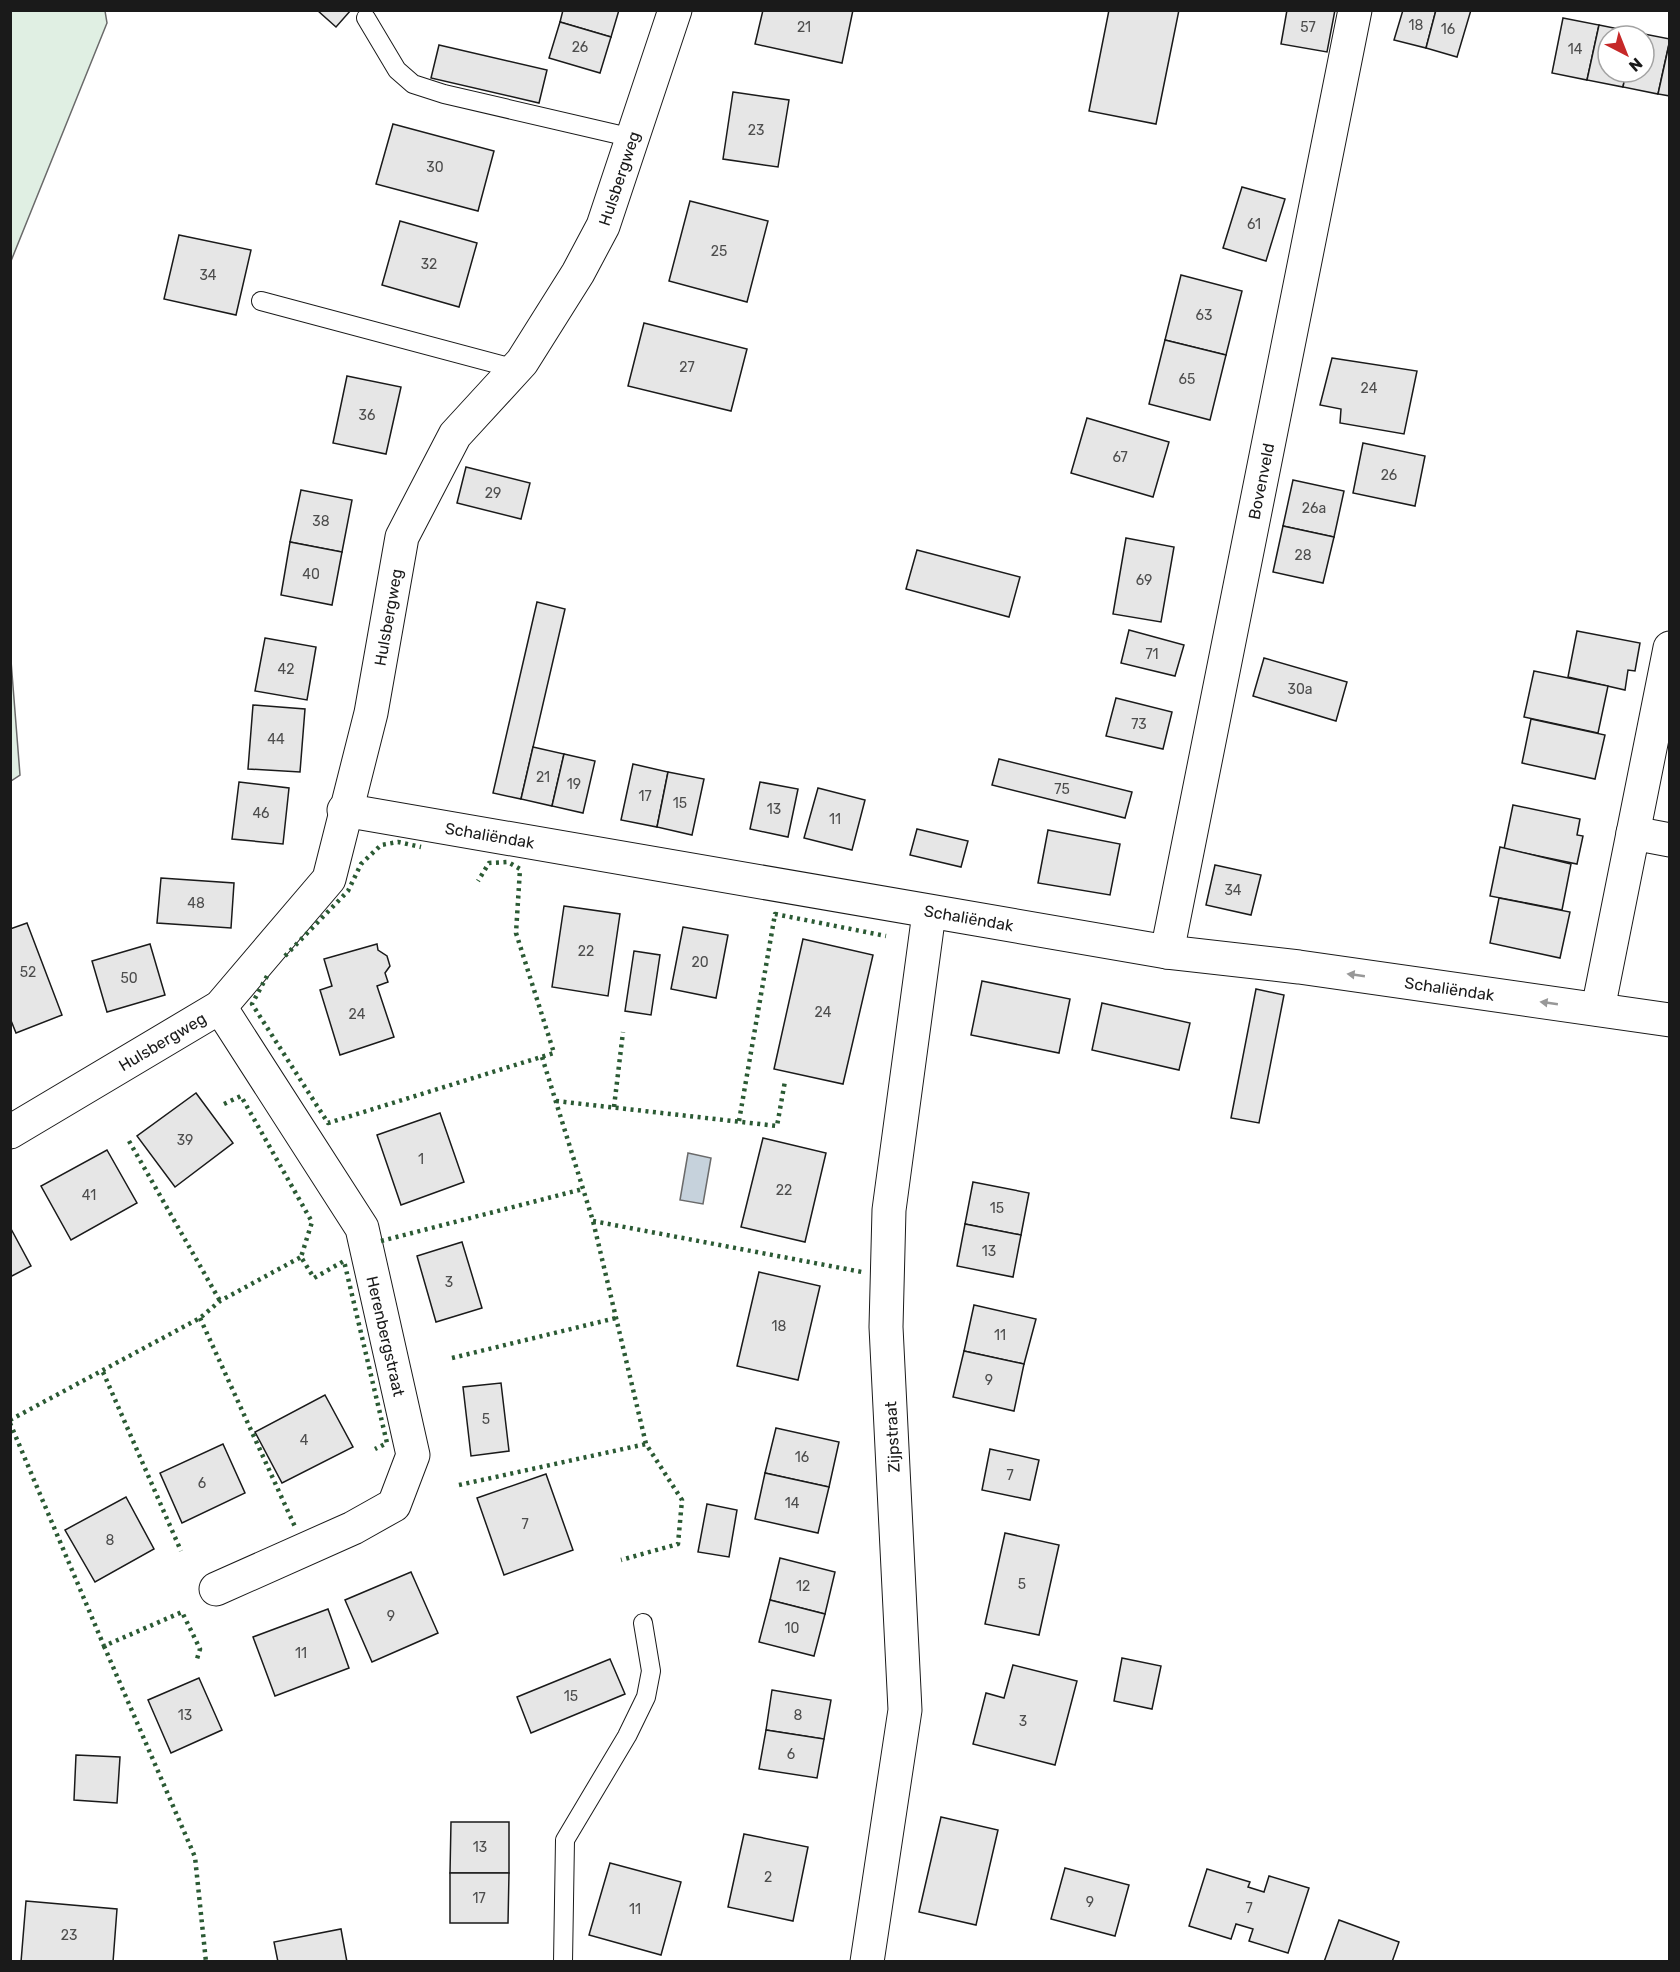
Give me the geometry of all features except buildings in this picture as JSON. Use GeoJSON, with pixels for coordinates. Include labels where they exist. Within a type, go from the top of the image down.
{"type":"FeatureCollection","features":[{"type":"Feature","properties":{"kind":"street","name":"Hulsbergweg"},"geometry":{"type":"LineString","coordinates":[[10,1131],[220,1007],[329,879],[344,810],[371,714],[402,537],[455,435],[516,369],[578,273],[603,226],[675,10]]}},
{"type":"Feature","properties":{"kind":"street","name":"Bovenveld"},"geometry":{"type":"LineString","coordinates":[[1167,952],[1355,10]]}},
{"type":"Feature","properties":{"kind":"street"},"geometry":{"type":"LineString","coordinates":[[1598,1010],[1670,648]]}},
{"type":"Feature","properties":{"kind":"street","name":"Schaliëndak"},"geometry":{"type":"LineString","coordinates":[[344,810],[929,913],[1167,952],[1299,967],[1670,1020]]}},
{"type":"Feature","properties":{"kind":"street"},"geometry":{"type":"LineString","coordinates":[[1632,833],[1670,840]]}},
{"type":"Feature","properties":{"kind":"street","name":"Zijpstraat"},"geometry":{"type":"LineString","coordinates":[[867,1962],[905,1710],[886,1327],[889,1210],[929,913]]}},
{"type":"Feature","properties":{"kind":"street","name":"Herenbergstraat"},"geometry":{"type":"LineString","coordinates":[[216,1590],[353,1528],[394,1505],[413,1455],[362,1228],[220,1007]]}},
{"type":"Feature","properties":{"kind":"lane"},"geometry":{"type":"LineString","coordinates":[[366,18],[397,70],[413,84],[444,94],[574,122],[633,138]]}},
{"type":"Feature","properties":{"kind":"lane"},"geometry":{"type":"LineString","coordinates":[[261,301],[516,369]]}},
{"type":"Feature","properties":{"kind":"lane"},"geometry":{"type":"LineString","coordinates":[[563,1962],[565,1840],[627,1736],[646,1697],[651,1671],[643,1623]]}},
{"type":"Feature","properties":{"kind":"green space"},"geometry":{"type":"Polygon","coordinates":[[[11,10],[105,11],[107,23],[11,261],[11,10]]]}},
{"type":"Feature","properties":{"kind":"green space"},"geometry":{"type":"Polygon","coordinates":[[[10,648],[20,775],[11,781],[10,781],[10,648]]]}},
{"type":"Feature","properties":{"kind":"shaded area"},"geometry":{"type":"Polygon","coordinates":[[[688,1153],[711,1158],[703,1204],[680,1200],[688,1153]]]}},
{"type":"Feature","properties":{"kind":"hedge"},"geometry":{"type":"LineString","coordinates":[[285,956],[348,891],[361,864],[381,845],[398,842],[421,847]]}},
{"type":"Feature","properties":{"kind":"hedge"},"geometry":{"type":"LineString","coordinates":[[267,976],[252,1004],[328,1123],[554,1053],[516,933],[520,869],[508,862],[489,863],[478,881]]}},
{"type":"Feature","properties":{"kind":"hedge"},"geometry":{"type":"LineString","coordinates":[[739,1121],[775,914],[886,936]]}},
{"type":"Feature","properties":{"kind":"hedge"},"geometry":{"type":"LineString","coordinates":[[614,1107],[623,1032]]}},
{"type":"Feature","properties":{"kind":"hedge"},"geometry":{"type":"LineString","coordinates":[[542,1057],[593,1221],[646,1444],[682,1500],[678,1544],[621,1560]]}},
{"type":"Feature","properties":{"kind":"hedge"},"geometry":{"type":"LineString","coordinates":[[556,1101],[777,1126],[785,1081]]}},
{"type":"Feature","properties":{"kind":"hedge"},"geometry":{"type":"LineString","coordinates":[[224,1104],[241,1096],[312,1222],[301,1257],[314,1278],[344,1261],[387,1443],[375,1449]]}},
{"type":"Feature","properties":{"kind":"hedge"},"geometry":{"type":"LineString","coordinates":[[129,1141],[220,1301]]}},
{"type":"Feature","properties":{"kind":"hedge"},"geometry":{"type":"LineString","coordinates":[[381,1241],[583,1189]]}},
{"type":"Feature","properties":{"kind":"hedge"},"geometry":{"type":"LineString","coordinates":[[593,1221],[862,1272]]}},
{"type":"Feature","properties":{"kind":"hedge"},"geometry":{"type":"LineString","coordinates":[[10,1420],[200,1318],[220,1301],[301,1257]]}},
{"type":"Feature","properties":{"kind":"hedge"},"geometry":{"type":"LineString","coordinates":[[200,1318],[296,1529]]}},
{"type":"Feature","properties":{"kind":"hedge"},"geometry":{"type":"LineString","coordinates":[[452,1358],[616,1318]]}},
{"type":"Feature","properties":{"kind":"hedge"},"geometry":{"type":"LineString","coordinates":[[103,1372],[181,1551]]}},
{"type":"Feature","properties":{"kind":"hedge"},"geometry":{"type":"LineString","coordinates":[[10,1423],[104,1646],[182,1612],[200,1649],[197,1659]]}},
{"type":"Feature","properties":{"kind":"hedge"},"geometry":{"type":"LineString","coordinates":[[459,1485],[646,1444]]}},
{"type":"Feature","properties":{"kind":"hedge"},"geometry":{"type":"LineString","coordinates":[[104,1646],[195,1857],[206,1962]]}}]}
